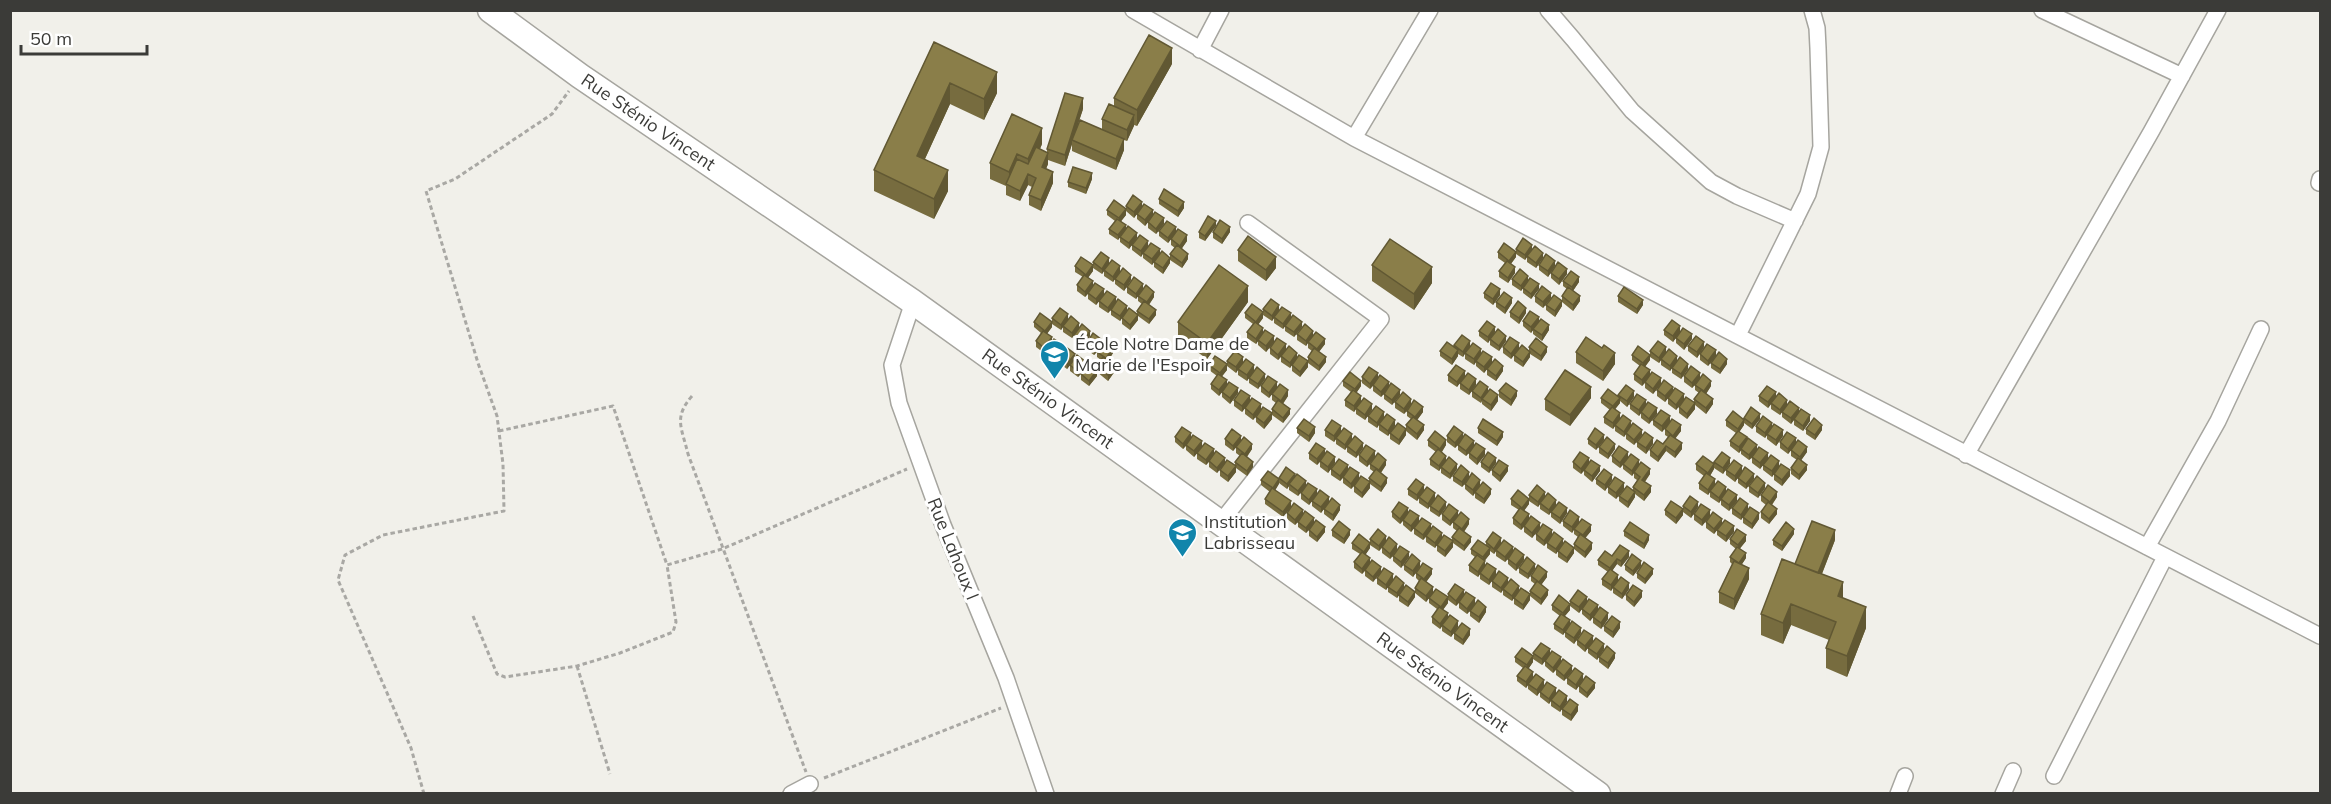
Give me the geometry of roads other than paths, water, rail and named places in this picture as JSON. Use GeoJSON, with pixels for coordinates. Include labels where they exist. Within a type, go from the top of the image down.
{"type":"FeatureCollection","features":[{"type":"Feature","properties":{"kind":"main road","name":"Rue Sténio Vincent"},"geometry":{"type":"LineString","coordinates":[[490,10],[580,76],[913,302],[1598,794]]}},
{"type":"Feature","properties":{"kind":"street"},"geometry":{"type":"LineString","coordinates":[[1133,10],[1354,138],[2320,636]]}},
{"type":"Feature","properties":{"kind":"street"},"geometry":{"type":"LineString","coordinates":[[1200,50],[1221,10]]}},
{"type":"Feature","properties":{"kind":"street"},"geometry":{"type":"LineString","coordinates":[[1354,138],[1430,10]]}},
{"type":"Feature","properties":{"kind":"street"},"geometry":{"type":"LineString","coordinates":[[1548,10],[1632,111],[1711,182],[1795,221]]}},
{"type":"Feature","properties":{"kind":"street"},"geometry":{"type":"LineString","coordinates":[[1738,335],[1808,194],[1821,147],[1818,38],[1812,10]]}},
{"type":"Feature","properties":{"kind":"street"},"geometry":{"type":"LineString","coordinates":[[2042,10],[2182,76]]}},
{"type":"Feature","properties":{"kind":"street"},"geometry":{"type":"LineString","coordinates":[[1966,455],[2182,76],[2217,10]]}},
{"type":"Feature","properties":{"kind":"street"},"geometry":{"type":"LineString","coordinates":[[1220,523],[1381,320],[1248,223]]}},
{"type":"Feature","properties":{"kind":"street","name":"Rue Lahoux I"},"geometry":{"type":"LineString","coordinates":[[913,302],[891,365],[899,403],[943,525],[1014,703],[1046,794]]}},
{"type":"Feature","properties":{"kind":"street"},"geometry":{"type":"LineString","coordinates":[[2147,547],[2218,421],[2261,329]]}},
{"type":"Feature","properties":{"kind":"street"},"geometry":{"type":"LineString","coordinates":[[2054,776],[2165,557]]}},
{"type":"Feature","properties":{"kind":"street"},"geometry":{"type":"LineString","coordinates":[[2002,794],[2013,771]]}},
{"type":"Feature","properties":{"kind":"street"},"geometry":{"type":"LineString","coordinates":[[1898,794],[1905,776]]}},
{"type":"Feature","properties":{"kind":"street"},"geometry":{"type":"LineString","coordinates":[[790,794],[810,784]]}},
{"type":"Feature","properties":{"kind":"place","name":"École Notre Dame de Marie de l'Espoir"},"geometry":{"type":"Point","coordinates":[1054,380]}},
{"type":"Feature","properties":{"kind":"place","name":"Institution Labrisseau"},"geometry":{"type":"Point","coordinates":[1183,558]}}]}
